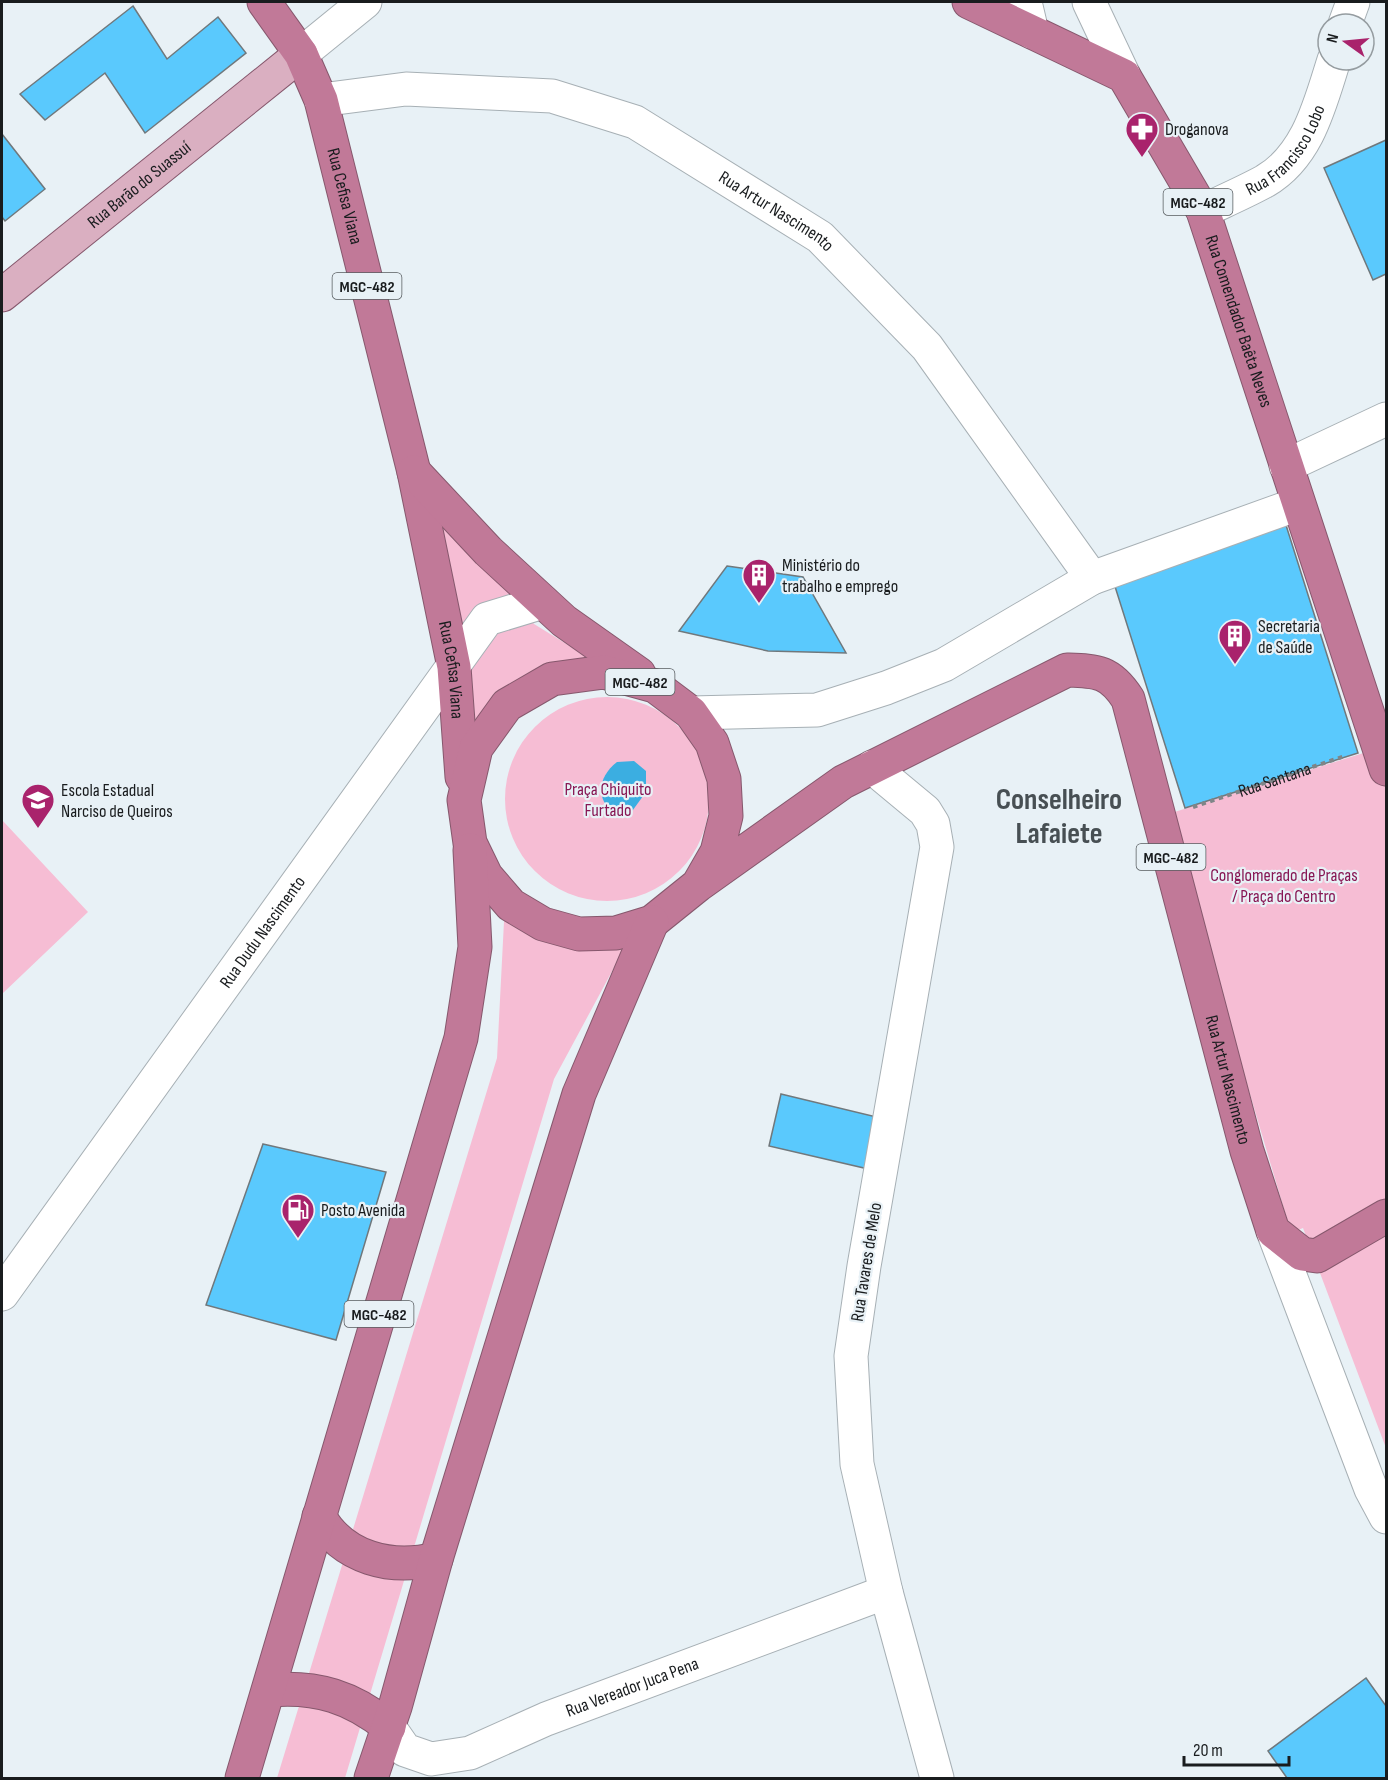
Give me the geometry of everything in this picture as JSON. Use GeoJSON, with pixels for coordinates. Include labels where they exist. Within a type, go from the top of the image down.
{"type":"FeatureCollection","features":[{"type":"Feature","properties":{"kind":"highway","name":"Rua Cefisa Viana"},"geometry":{"type":"LineString","coordinates":[[264,2],[302,77],[414,472],[454,668],[464,800]]}},
{"type":"Feature","properties":{"kind":"highway"},"geometry":{"type":"LineString","coordinates":[[969,2],[1028,17],[1124,76]]}},
{"type":"Feature","properties":{"kind":"highway","name":"Rua Comendador Baêta Neves"},"geometry":{"type":"LineString","coordinates":[[1124,76],[1203,211],[1298,504]]}},
{"type":"Feature","properties":{"kind":"highway","name":"Rua Cefisa Viana"},"geometry":{"type":"LineString","coordinates":[[414,472],[488,551],[564,621],[655,686]]}},
{"type":"Feature","properties":{"kind":"highway","name":"MGC-482"},"geometry":{"type":"LineString","coordinates":[[1298,504],[1383,753]]}},
{"type":"Feature","properties":{"kind":"highway","name":"Rua Artur Nascimento"},"geometry":{"type":"LineString","coordinates":[[872,767],[1067,670],[1097,671],[1118,683],[1128,699],[1247,1151],[1273,1231]]}},
{"type":"Feature","properties":{"kind":"highway","name":"MGC-482"},"geometry":{"type":"LineString","coordinates":[[242,1779],[461,1038],[475,947],[470,843],[464,800],[476,748],[507,705],[552,679],[604,672],[655,686],[691,713],[712,743],[724,779],[725,807],[717,852],[698,885]]}},
{"type":"Feature","properties":{"kind":"highway","name":"MGC-482"},"geometry":{"type":"LineString","coordinates":[[470,843],[486,876],[511,905],[543,924],[579,934],[616,933],[652,922],[698,885],[843,782],[872,767]]}},
{"type":"Feature","properties":{"kind":"highway","name":"MGC-482"},"geometry":{"type":"LineString","coordinates":[[371,1779],[389,1727],[436,1559],[579,1094],[652,922]]}},
{"type":"Feature","properties":{"kind":"highway"},"geometry":{"type":"LineString","coordinates":[[1273,1231],[1302,1254],[1317,1256],[1386,1216]]}},
{"type":"Feature","properties":{"kind":"highway"},"geometry":{"type":"LineString","coordinates":[[319,1516],[334,1538],[366,1557],[400,1565],[436,1559]]}},
{"type":"Feature","properties":{"kind":"highway"},"geometry":{"type":"LineString","coordinates":[[270,1690],[296,1688],[322,1690],[361,1707],[389,1727]]}},
{"type":"Feature","properties":{"kind":"main road","name":"Rua Barão do Suassuí"},"geometry":{"type":"LineString","coordinates":[[2,295],[302,77]]}},
{"type":"Feature","properties":{"kind":"street","name":"Rua Barão do Suassuí"},"geometry":{"type":"LineString","coordinates":[[302,77],[365,2]]}},
{"type":"Feature","properties":{"kind":"street"},"geometry":{"type":"LineString","coordinates":[[1089,2],[1124,76]]}},
{"type":"Feature","properties":{"kind":"street","name":"Rua Francisco Lobo"},"geometry":{"type":"LineString","coordinates":[[1203,211],[1267,180],[1294,156],[1315,120],[1330,72]]}},
{"type":"Feature","properties":{"kind":"street","name":"Rua Artur Nascimento"},"geometry":{"type":"LineString","coordinates":[[302,77],[406,89],[552,96],[635,122],[820,237],[927,347],[1092,578]]}},
{"type":"Feature","properties":{"kind":"street"},"geometry":{"type":"LineString","coordinates":[[1287,466],[1386,419]]}},
{"type":"Feature","properties":{"kind":"street"},"geometry":{"type":"LineString","coordinates":[[691,713],[817,710],[886,688],[944,665],[1092,578],[1298,504]]}},
{"type":"Feature","properties":{"kind":"street","name":"Rua Dudu Nascimento"},"geometry":{"type":"LineString","coordinates":[[2,1294],[487,619],[543,602]]}},
{"type":"Feature","properties":{"kind":"street","name":"Rua Tavares de Melo"},"geometry":{"type":"LineString","coordinates":[[872,767],[925,811],[933,824],[937,847],[866,1254],[851,1356],[857,1464],[886,1592],[937,1779]]}},
{"type":"Feature","properties":{"kind":"street","name":"Rua Artur Nascimento"},"geometry":{"type":"LineString","coordinates":[[1273,1231],[1371,1489],[1386,1517]]}},
{"type":"Feature","properties":{"kind":"street","name":"Rua Vereador Juca Pena"},"geometry":{"type":"LineString","coordinates":[[389,1727],[405,1750],[431,1759],[470,1753],[546,1719],[886,1592]]}},
{"type":"Feature","properties":{"kind":"path","name":"Rua Santana"},"geometry":{"type":"LineString","coordinates":[[1161,818],[1383,753]]}},
{"type":"Feature","properties":{"kind":"green space"},"geometry":{"type":"Polygon","coordinates":[[[428,492],[534,624],[604,667],[471,737],[428,492]]]}},
{"type":"Feature","properties":{"kind":"green space","name":"Praça Chiquito Furtado"},"geometry":{"type":"Polygon","coordinates":[[[597,697],[617,697],[637,701],[655,709],[672,720],[686,734],[705,769],[709,799],[705,829],[697,847],[686,864],[672,878],[637,897],[617,901],[597,901],[577,897],[559,889],[542,878],[528,864],[509,829],[505,809],[505,789],[509,769],[517,751],[528,734],[542,720],[577,701],[597,697]]]}},
{"type":"Feature","properties":{"kind":"green space","name":"Conglomerado de Praças / Praça do Centro"},"geometry":{"type":"Polygon","coordinates":[[[1386,746],[1386,1448],[1303,1228],[1291,1233],[1242,1067],[1149,820],[1386,746]]]}},
{"type":"Feature","properties":{"kind":"green space"},"geometry":{"type":"Polygon","coordinates":[[[2,820],[88,912],[2,994],[2,820]]]}},
{"type":"Feature","properties":{"kind":"green space"},"geometry":{"type":"Polygon","coordinates":[[[505,902],[631,936],[554,1079],[345,1778],[277,1778],[497,1058],[505,902]]]}},
{"type":"Feature","properties":{"kind":"water"},"geometry":{"type":"Polygon","coordinates":[[[634,761],[646,771],[646,792],[630,814],[614,814],[604,801],[601,788],[603,781],[617,762],[634,761]]]}},
{"type":"Feature","properties":{"kind":"building"},"geometry":{"type":"Polygon","coordinates":[[[133,6],[167,59],[218,17],[246,53],[145,133],[105,73],[45,120],[20,94],[133,6]]]}},
{"type":"Feature","properties":{"kind":"building"},"geometry":{"type":"Polygon","coordinates":[[[2,134],[45,189],[5,221],[2,217],[2,134]]]}},
{"type":"Feature","properties":{"kind":"building"},"geometry":{"type":"Polygon","coordinates":[[[1386,140],[1386,274],[1373,280],[1324,168],[1386,140]]]}},
{"type":"Feature","properties":{"kind":"building","name":"Secretaria de Saúde"},"geometry":{"type":"Polygon","coordinates":[[[1285,522],[1358,753],[1185,808],[1112,577],[1285,522]]]}},
{"type":"Feature","properties":{"kind":"building","name":"Ministério do trabalho e emprego"},"geometry":{"type":"Polygon","coordinates":[[[727,566],[803,577],[846,653],[768,651],[679,631],[727,566]]]}},
{"type":"Feature","properties":{"kind":"building"},"geometry":{"type":"Polygon","coordinates":[[[781,1094],[889,1120],[877,1171],[769,1146],[781,1094]]]}},
{"type":"Feature","properties":{"kind":"building","name":"Posto Avenida"},"geometry":{"type":"Polygon","coordinates":[[[263,1144],[386,1172],[336,1340],[206,1305],[263,1144]]]}},
{"type":"Feature","properties":{"kind":"building"},"geometry":{"type":"Polygon","coordinates":[[[1366,1678],[1386,1706],[1386,1778],[1287,1778],[1268,1751],[1366,1678]]]}},
{"type":"Feature","properties":{"kind":"place","name":"Droganova"},"geometry":{"type":"Point","coordinates":[1142,158]}},
{"type":"Feature","properties":{"kind":"place","name":"Ministério do trabalho e emprego"},"geometry":{"type":"Point","coordinates":[759,604]}},
{"type":"Feature","properties":{"kind":"place","name":"Secretaria de Saúde"},"geometry":{"type":"Point","coordinates":[1235,665]}},
{"type":"Feature","properties":{"kind":"place","name":"Escola Estadual Narciso de Queiros"},"geometry":{"type":"Point","coordinates":[38,829]}},
{"type":"Feature","properties":{"kind":"place","name":"Posto Avenida"},"geometry":{"type":"Point","coordinates":[298,1239]}},
{"type":"Feature","properties":{"kind":"district","name":"Conselheiro Lafaiete"},"geometry":{"type":"Point","coordinates":[1059,816]}}]}
